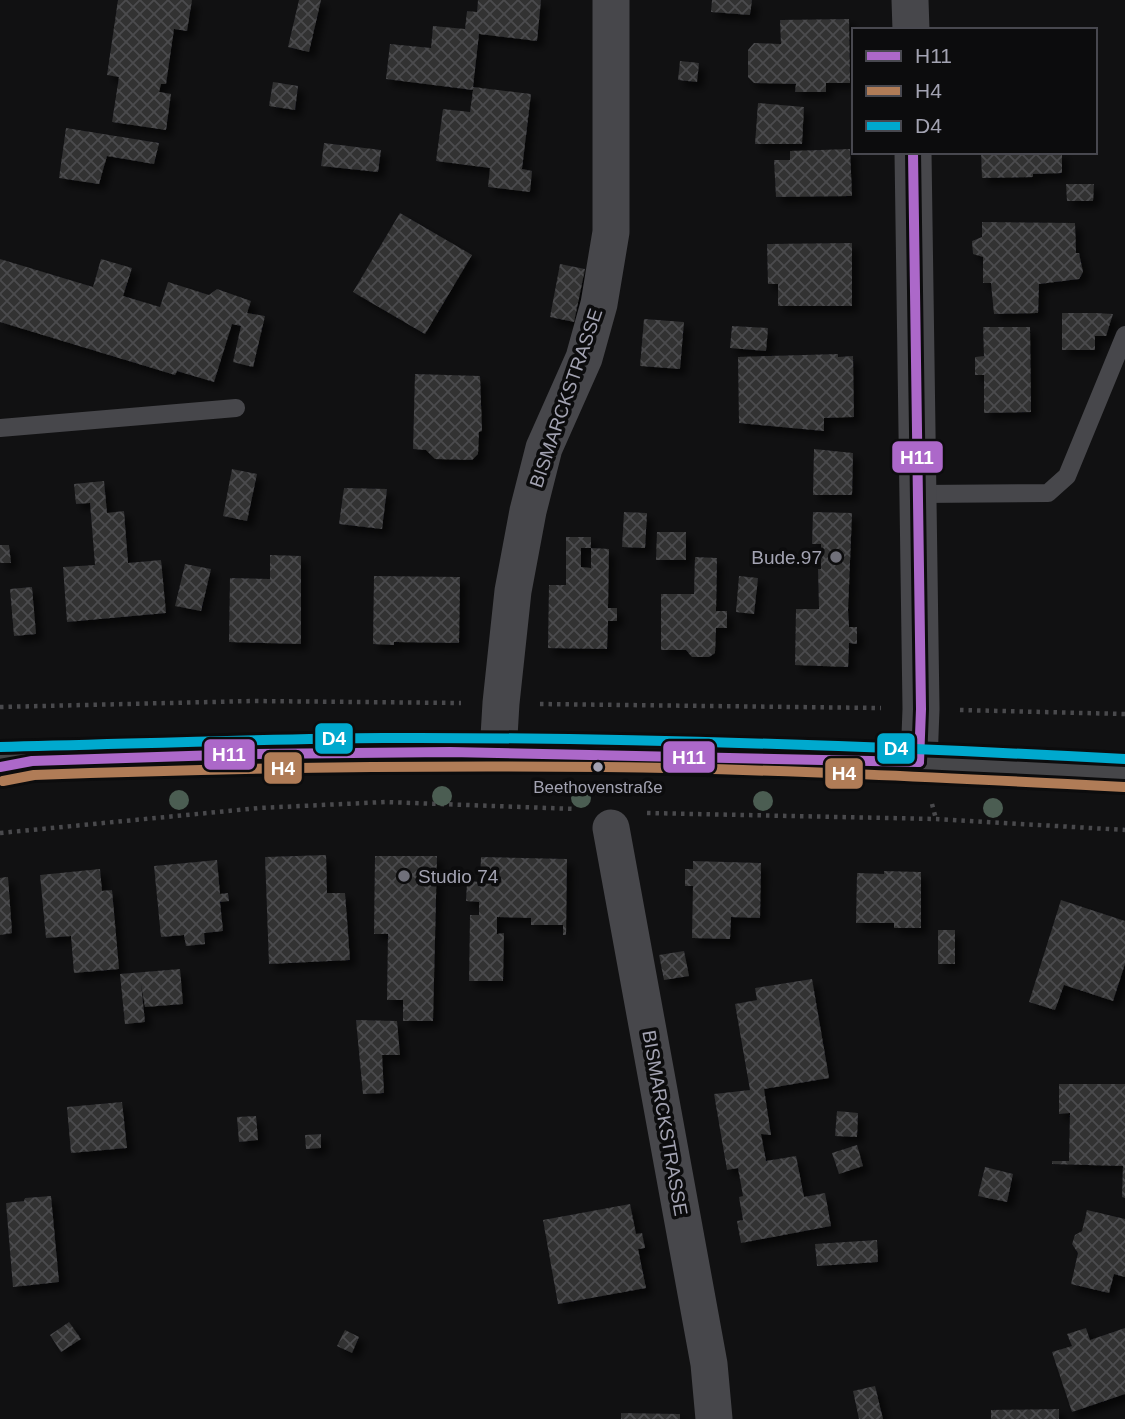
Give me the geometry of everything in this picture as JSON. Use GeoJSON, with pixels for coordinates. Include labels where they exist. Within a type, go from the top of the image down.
{"type":"FeatureCollection","features":[{"type":"Feature","properties":{"kind":"main road"},"geometry":{"type":"LineString","coordinates":[[11,763],[238,754],[606,753],[919,762],[1125,773]]}},
{"type":"Feature","properties":{"kind":"street","name":"BISMARCKSTRASSE"},"geometry":{"type":"LineString","coordinates":[[499,753],[501,703],[513,591],[528,511],[544,448],[584,358],[599,304],[611,232],[611,0]]}},
{"type":"Feature","properties":{"kind":"street"},"geometry":{"type":"LineString","coordinates":[[910,0],[911,28]]}},
{"type":"Feature","properties":{"kind":"street"},"geometry":{"type":"LineString","coordinates":[[913,154],[919,494],[919,762]]}},
{"type":"Feature","properties":{"kind":"street","name":"BISMARCKSTRASSE"},"geometry":{"type":"LineString","coordinates":[[611,817],[709,1364],[714,1419]]}},
{"type":"Feature","properties":{"kind":"lane"},"geometry":{"type":"LineString","coordinates":[[919,494],[1048,493],[1068,476],[1125,335]]}},
{"type":"Feature","properties":{"kind":"lane"},"geometry":{"type":"LineString","coordinates":[[0,428],[236,408]]}},
{"type":"Feature","properties":{"kind":"path"},"geometry":{"type":"LineString","coordinates":[[921,709],[1125,715]]}},
{"type":"Feature","properties":{"kind":"path"},"geometry":{"type":"LineString","coordinates":[[0,833],[259,808],[385,802],[511,805],[611,817],[936,820],[1125,830]]}},
{"type":"Feature","properties":{"kind":"building"},"geometry":{"type":"Polygon","coordinates":[[[118,0],[192,0],[187,31],[174,29],[166,84],[161,84],[159,92],[171,94],[166,130],[112,122],[119,77],[107,75],[118,0]]]}},
{"type":"Feature","properties":{"kind":"building"},"geometry":{"type":"Polygon","coordinates":[[[299,0],[321,0],[309,52],[288,47],[299,0]]]}},
{"type":"Feature","properties":{"kind":"building"},"geometry":{"type":"Polygon","coordinates":[[[478,0],[541,0],[537,41],[479,34],[473,87],[531,94],[522,169],[532,171],[530,192],[488,187],[490,168],[436,161],[443,109],[470,112],[473,90],[386,79],[390,44],[431,48],[433,26],[465,29],[467,11],[477,12],[478,0]]]}},
{"type":"Feature","properties":{"kind":"building"},"geometry":{"type":"Polygon","coordinates":[[[712,0],[752,0],[750,15],[711,12],[712,0]]]}},
{"type":"Feature","properties":{"kind":"building"},"geometry":{"type":"Polygon","coordinates":[[[849,19],[850,83],[826,83],[826,92],[795,92],[796,84],[754,83],[748,77],[748,50],[754,43],[781,44],[780,20],[849,19]]]}},
{"type":"Feature","properties":{"kind":"building"},"geometry":{"type":"Polygon","coordinates":[[[680,61],[699,63],[697,82],[678,80],[680,61]]]}},
{"type":"Feature","properties":{"kind":"building"},"geometry":{"type":"Polygon","coordinates":[[[273,82],[298,86],[295,110],[269,106],[273,82]]]}},
{"type":"Feature","properties":{"kind":"building"},"geometry":{"type":"Polygon","coordinates":[[[758,103],[804,107],[802,144],[755,144],[758,103]]]}},
{"type":"Feature","properties":{"kind":"building"},"geometry":{"type":"Polygon","coordinates":[[[66,128],[159,143],[154,164],[107,156],[99,184],[59,178],[66,128]]]}},
{"type":"Feature","properties":{"kind":"building"},"geometry":{"type":"Polygon","coordinates":[[[324,143],[381,150],[378,172],[321,166],[324,143]]]}},
{"type":"Feature","properties":{"kind":"building"},"geometry":{"type":"Polygon","coordinates":[[[850,149],[852,196],[776,197],[774,160],[790,160],[790,151],[850,149]]]}},
{"type":"Feature","properties":{"kind":"building"},"geometry":{"type":"Polygon","coordinates":[[[981,154],[1062,154],[1062,173],[1033,174],[1033,177],[982,178],[981,154]]]}},
{"type":"Feature","properties":{"kind":"building"},"geometry":{"type":"Polygon","coordinates":[[[1066,184],[1094,184],[1093,201],[1067,201],[1066,184]]]}},
{"type":"Feature","properties":{"kind":"building"},"geometry":{"type":"Polygon","coordinates":[[[400,213],[472,255],[425,334],[353,292],[400,213]]]}},
{"type":"Feature","properties":{"kind":"building"},"geometry":{"type":"Polygon","coordinates":[[[982,222],[1075,223],[1076,253],[1079,253],[1083,272],[1079,279],[1039,284],[1038,313],[994,314],[991,283],[983,283],[983,257],[973,254],[972,241],[982,237],[982,222]]]}},
{"type":"Feature","properties":{"kind":"building"},"geometry":{"type":"Polygon","coordinates":[[[852,243],[852,306],[778,306],[778,284],[768,284],[767,244],[852,243]]]}},
{"type":"Feature","properties":{"kind":"building"},"geometry":{"type":"Polygon","coordinates":[[[0,259],[93,287],[101,259],[132,268],[123,296],[160,307],[168,282],[209,295],[217,289],[251,301],[247,313],[265,316],[253,367],[233,362],[241,326],[232,324],[214,382],[177,371],[175,375],[0,322],[0,259]]]}},
{"type":"Feature","properties":{"kind":"building"},"geometry":{"type":"Polygon","coordinates":[[[560,264],[585,269],[574,322],[550,317],[560,264]]]}},
{"type":"Feature","properties":{"kind":"building"},"geometry":{"type":"Polygon","coordinates":[[[1062,313],[1113,314],[1106,336],[1095,336],[1095,350],[1062,350],[1062,313]]]}},
{"type":"Feature","properties":{"kind":"building"},"geometry":{"type":"Polygon","coordinates":[[[644,319],[684,322],[680,369],[640,366],[644,319]]]}},
{"type":"Feature","properties":{"kind":"building"},"geometry":{"type":"Polygon","coordinates":[[[732,326],[768,328],[766,351],[730,348],[732,326]]]}},
{"type":"Feature","properties":{"kind":"building"},"geometry":{"type":"Polygon","coordinates":[[[983,327],[1030,327],[1031,412],[984,413],[984,375],[975,375],[975,357],[984,356],[983,327]]]}},
{"type":"Feature","properties":{"kind":"building"},"geometry":{"type":"Polygon","coordinates":[[[838,354],[838,357],[853,356],[854,417],[824,418],[824,431],[739,423],[738,357],[838,354]]]}},
{"type":"Feature","properties":{"kind":"building"},"geometry":{"type":"Polygon","coordinates":[[[415,374],[480,376],[482,431],[479,432],[478,454],[472,460],[435,459],[426,450],[413,449],[415,374]]]}},
{"type":"Feature","properties":{"kind":"building"},"geometry":{"type":"Polygon","coordinates":[[[814,449],[853,453],[852,495],[813,495],[814,449]]]}},
{"type":"Feature","properties":{"kind":"building"},"geometry":{"type":"Polygon","coordinates":[[[232,469],[257,474],[247,521],[223,516],[232,469]]]}},
{"type":"Feature","properties":{"kind":"building"},"geometry":{"type":"Polygon","coordinates":[[[104,481],[107,513],[124,511],[128,563],[161,560],[166,613],[67,622],[63,567],[95,565],[90,503],[76,504],[74,484],[104,481]]]}},
{"type":"Feature","properties":{"kind":"building"},"geometry":{"type":"Polygon","coordinates":[[[344,488],[387,489],[382,529],[339,524],[344,488]]]}},
{"type":"Feature","properties":{"kind":"building"},"geometry":{"type":"Polygon","coordinates":[[[624,512],[647,513],[645,548],[622,547],[624,512]]]}},
{"type":"Feature","properties":{"kind":"building"},"geometry":{"type":"Polygon","coordinates":[[[813,512],[852,513],[848,610],[849,627],[857,627],[857,644],[849,643],[848,667],[795,665],[796,609],[819,609],[818,569],[821,569],[821,544],[812,544],[813,512]]]}},
{"type":"Feature","properties":{"kind":"building"},"geometry":{"type":"Polygon","coordinates":[[[657,532],[686,532],[686,560],[656,560],[657,532]]]}},
{"type":"Feature","properties":{"kind":"building"},"geometry":{"type":"Polygon","coordinates":[[[566,537],[591,537],[591,548],[609,549],[608,608],[617,608],[617,621],[608,621],[607,649],[548,648],[549,585],[566,585],[566,537]],[[581,548],[581,567],[591,568],[591,548],[581,548]]]}},
{"type":"Feature","properties":{"kind":"building"},"geometry":{"type":"Polygon","coordinates":[[[0,545],[9,545],[11,563],[0,563],[0,545]]]}},
{"type":"Feature","properties":{"kind":"building"},"geometry":{"type":"Polygon","coordinates":[[[270,555],[301,556],[301,644],[229,642],[230,578],[270,579],[270,555]]]}},
{"type":"Feature","properties":{"kind":"building"},"geometry":{"type":"Polygon","coordinates":[[[695,557],[717,558],[716,611],[727,611],[727,628],[716,628],[715,653],[709,657],[692,657],[686,650],[661,650],[661,594],[694,594],[695,557]]]}},
{"type":"Feature","properties":{"kind":"building"},"geometry":{"type":"Polygon","coordinates":[[[185,564],[211,569],[201,611],[175,606],[185,564]]]}},
{"type":"Feature","properties":{"kind":"building"},"geometry":{"type":"Polygon","coordinates":[[[374,576],[460,577],[459,643],[373,644],[374,576]]]}},
{"type":"Feature","properties":{"kind":"building"},"geometry":{"type":"Polygon","coordinates":[[[739,576],[758,578],[754,614],[736,612],[739,576]]]}},
{"type":"Feature","properties":{"kind":"building"},"geometry":{"type":"Polygon","coordinates":[[[32,587],[36,634],[14,636],[10,589],[32,587]]]}},
{"type":"Feature","properties":{"kind":"building"},"geometry":{"type":"Polygon","coordinates":[[[326,855],[327,893],[345,893],[350,960],[269,964],[265,857],[326,855]]]}},
{"type":"Feature","properties":{"kind":"building"},"geometry":{"type":"Polygon","coordinates":[[[375,856],[437,856],[433,1021],[403,1021],[403,1000],[387,1000],[388,934],[374,934],[375,856]]]}},
{"type":"Feature","properties":{"kind":"building"},"geometry":{"type":"Polygon","coordinates":[[[481,857],[567,859],[566,935],[563,935],[563,925],[531,925],[531,918],[497,917],[497,934],[504,933],[503,981],[469,981],[470,915],[479,915],[479,902],[466,901],[467,881],[480,882],[481,857]]]}},
{"type":"Feature","properties":{"kind":"building"},"geometry":{"type":"Polygon","coordinates":[[[217,860],[220,894],[228,893],[229,901],[220,902],[223,931],[204,933],[205,944],[186,946],[184,935],[161,937],[154,866],[217,860]]]}},
{"type":"Feature","properties":{"kind":"building"},"geometry":{"type":"Polygon","coordinates":[[[693,861],[761,863],[760,918],[731,917],[730,939],[692,938],[693,886],[685,886],[685,869],[693,869],[693,861]]]}},
{"type":"Feature","properties":{"kind":"building"},"geometry":{"type":"Polygon","coordinates":[[[100,869],[102,891],[112,890],[119,969],[74,973],[71,936],[46,938],[40,875],[100,869]]]}},
{"type":"Feature","properties":{"kind":"building"},"geometry":{"type":"Polygon","coordinates":[[[884,871],[921,872],[921,928],[894,928],[894,923],[856,923],[857,873],[884,874],[884,871]]]}},
{"type":"Feature","properties":{"kind":"building"},"geometry":{"type":"Polygon","coordinates":[[[8,877],[12,933],[0,935],[0,878],[8,877]]]}},
{"type":"Feature","properties":{"kind":"building"},"geometry":{"type":"Polygon","coordinates":[[[1061,900],[1125,921],[1125,964],[1113,1001],[1064,985],[1055,1010],[1029,1002],[1061,900]]]}},
{"type":"Feature","properties":{"kind":"building"},"geometry":{"type":"Polygon","coordinates":[[[938,930],[955,930],[955,964],[938,964],[938,930]]]}},
{"type":"Feature","properties":{"kind":"building"},"geometry":{"type":"Polygon","coordinates":[[[684,951],[689,976],[664,980],[659,955],[684,951]]]}},
{"type":"Feature","properties":{"kind":"building"},"geometry":{"type":"Polygon","coordinates":[[[180,969],[183,1004],[145,1007],[141,984],[145,1022],[125,1024],[120,974],[180,969]]]}},
{"type":"Feature","properties":{"kind":"building"},"geometry":{"type":"Polygon","coordinates":[[[812,979],[829,1078],[764,1089],[771,1135],[761,1134],[766,1161],[796,1156],[804,1197],[825,1193],[831,1226],[741,1243],[737,1221],[743,1220],[739,1197],[743,1196],[738,1168],[727,1170],[714,1094],[750,1090],[735,1004],[757,1000],[755,988],[812,979]]]}},
{"type":"Feature","properties":{"kind":"building"},"geometry":{"type":"Polygon","coordinates":[[[356,1020],[397,1021],[400,1055],[382,1055],[384,1093],[363,1094],[356,1020]]]}},
{"type":"Feature","properties":{"kind":"building"},"geometry":{"type":"Polygon","coordinates":[[[1059,1084],[1125,1084],[1125,1198],[1122,1197],[1123,1166],[1052,1164],[1052,1161],[1069,1161],[1070,1113],[1059,1114],[1059,1084]]]}},
{"type":"Feature","properties":{"kind":"building"},"geometry":{"type":"Polygon","coordinates":[[[122,1102],[127,1148],[71,1153],[67,1107],[122,1102]]]}},
{"type":"Feature","properties":{"kind":"building"},"geometry":{"type":"Polygon","coordinates":[[[837,1111],[858,1113],[857,1137],[835,1136],[837,1111]]]}},
{"type":"Feature","properties":{"kind":"building"},"geometry":{"type":"Polygon","coordinates":[[[256,1116],[258,1140],[239,1142],[237,1117],[256,1116]]]}},
{"type":"Feature","properties":{"kind":"building"},"geometry":{"type":"Polygon","coordinates":[[[321,1134],[321,1148],[306,1149],[305,1135],[321,1134]]]}},
{"type":"Feature","properties":{"kind":"building"},"geometry":{"type":"Polygon","coordinates":[[[857,1145],[863,1166],[839,1174],[832,1153],[857,1145]]]}},
{"type":"Feature","properties":{"kind":"building"},"geometry":{"type":"Polygon","coordinates":[[[985,1167],[1013,1174],[1007,1202],[978,1196],[985,1167]]]}},
{"type":"Feature","properties":{"kind":"building"},"geometry":{"type":"Polygon","coordinates":[[[51,1196],[59,1282],[13,1287],[6,1203],[51,1196]]]}},
{"type":"Feature","properties":{"kind":"building"},"geometry":{"type":"Polygon","coordinates":[[[630,1204],[636,1234],[642,1233],[645,1248],[638,1249],[646,1288],[558,1304],[543,1220],[630,1204]]]}},
{"type":"Feature","properties":{"kind":"building"},"geometry":{"type":"Polygon","coordinates":[[[1087,1210],[1125,1219],[1125,1277],[1114,1274],[1109,1293],[1071,1284],[1078,1253],[1072,1244],[1075,1235],[1082,1231],[1087,1210]]]}},
{"type":"Feature","properties":{"kind":"building"},"geometry":{"type":"Polygon","coordinates":[[[877,1240],[878,1262],[817,1266],[815,1244],[877,1240]]]}},
{"type":"Feature","properties":{"kind":"building"},"geometry":{"type":"Polygon","coordinates":[[[69,1322],[81,1339],[61,1352],[50,1335],[69,1322]]]}},
{"type":"Feature","properties":{"kind":"building"},"geometry":{"type":"Polygon","coordinates":[[[1086,1328],[1090,1340],[1125,1328],[1125,1394],[1072,1412],[1052,1352],[1072,1346],[1067,1334],[1086,1328]]]}},
{"type":"Feature","properties":{"kind":"building"},"geometry":{"type":"Polygon","coordinates":[[[345,1330],[359,1337],[352,1353],[337,1346],[345,1330]]]}},
{"type":"Feature","properties":{"kind":"building"},"geometry":{"type":"Polygon","coordinates":[[[875,1386],[883,1419],[859,1419],[853,1391],[875,1386]]]}},
{"type":"Feature","properties":{"kind":"building"},"geometry":{"type":"Polygon","coordinates":[[[1059,1409],[1059,1419],[991,1419],[991,1410],[1059,1409]]]}},
{"type":"Feature","properties":{"kind":"building"},"geometry":{"type":"Polygon","coordinates":[[[621,1413],[680,1414],[680,1419],[621,1419],[621,1413]]]}},
{"type":"Feature","properties":{"kind":"transit line","name":"H11"},"geometry":{"type":"LineString","coordinates":[[913,154],[921,709],[919,762]]}},
{"type":"Feature","properties":{"kind":"transit line","name":"D4"},"geometry":{"type":"LineString","coordinates":[[0,747],[477,738],[847,746],[1125,759]]}},
{"type":"Feature","properties":{"kind":"transit line","name":"H11"},"geometry":{"type":"LineString","coordinates":[[0,767],[32,761],[251,754],[450,752],[919,762]]}},
{"type":"Feature","properties":{"kind":"transit line","name":"H4"},"geometry":{"type":"LineString","coordinates":[[3,781],[34,775],[532,766],[799,772],[1124,787]]}},
{"type":"Feature","properties":{"kind":"place","name":"Bude.97"},"geometry":{"type":"Point","coordinates":[836,557]}},
{"type":"Feature","properties":{"kind":"place","name":"Beethovenstraße"},"geometry":{"type":"Point","coordinates":[598,767]}},
{"type":"Feature","properties":{"kind":"place","name":"Studio 74"},"geometry":{"type":"Point","coordinates":[404,876]}}]}
